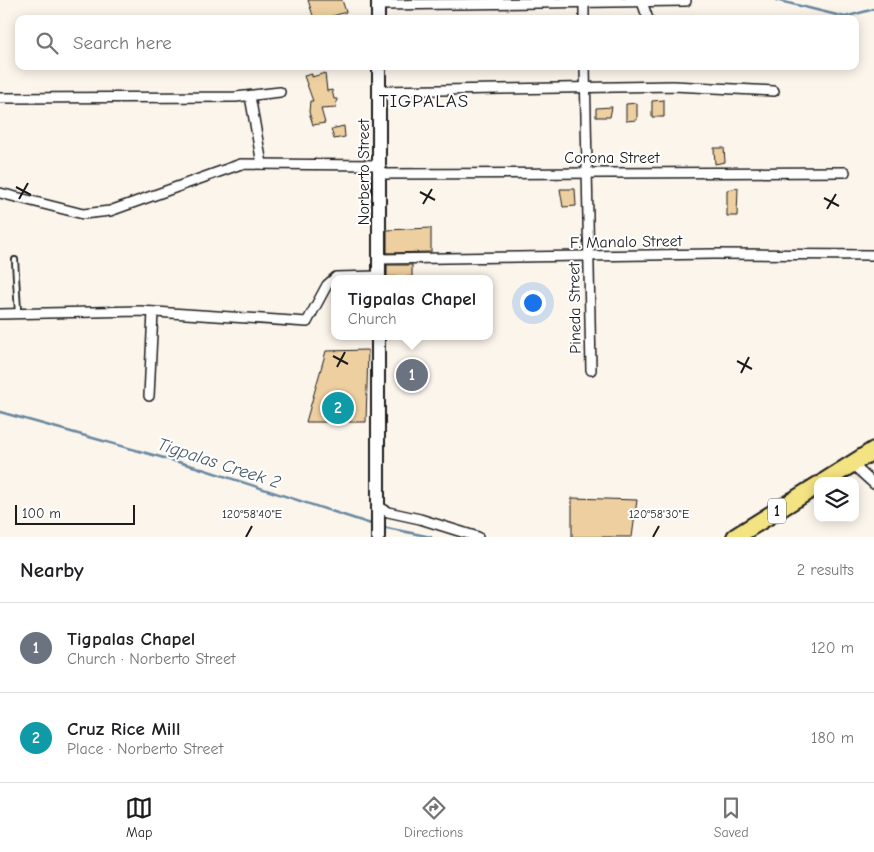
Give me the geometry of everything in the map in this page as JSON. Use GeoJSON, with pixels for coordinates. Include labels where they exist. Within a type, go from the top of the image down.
{"type":"FeatureCollection","features":[{"type":"Feature","properties":{"kind":"highway"},"geometry":{"type":"LineString","coordinates":[[831,477],[874,450]]}},
{"type":"Feature","properties":{"kind":"highway","name":"1"},"geometry":{"type":"LineString","coordinates":[[736,537],[814,488]]}},
{"type":"Feature","properties":{"kind":"main road"},"geometry":{"type":"LineString","coordinates":[[378,2],[378,15]]}},
{"type":"Feature","properties":{"kind":"main road","name":"Norberto Street"},"geometry":{"type":"LineString","coordinates":[[378,275],[379,70]]}},
{"type":"Feature","properties":{"kind":"main road"},"geometry":{"type":"LineString","coordinates":[[378,340],[378,537]]}},
{"type":"Feature","properties":{"kind":"street"},"geometry":{"type":"LineString","coordinates":[[378,2],[686,1]]}},
{"type":"Feature","properties":{"kind":"street"},"geometry":{"type":"LineString","coordinates":[[584,2],[584,15]]}},
{"type":"Feature","properties":{"kind":"street"},"geometry":{"type":"LineString","coordinates":[[642,2],[647,15]]}},
{"type":"Feature","properties":{"kind":"street","name":"Pineda Street"},"geometry":{"type":"LineString","coordinates":[[585,70],[590,370]]}},
{"type":"Feature","properties":{"kind":"street"},"geometry":{"type":"LineString","coordinates":[[379,91],[673,86],[774,91]]}},
{"type":"Feature","properties":{"kind":"street"},"geometry":{"type":"LineString","coordinates":[[0,98],[250,96],[280,92]]}},
{"type":"Feature","properties":{"kind":"street"},"geometry":{"type":"LineString","coordinates":[[250,96],[262,164]]}},
{"type":"Feature","properties":{"kind":"street","name":"Corona Street"},"geometry":{"type":"LineString","coordinates":[[0,193],[83,214],[110,211],[241,164],[379,169],[587,172],[845,172]]}},
{"type":"Feature","properties":{"kind":"street","name":"F. Manalo Street"},"geometry":{"type":"LineString","coordinates":[[379,259],[874,255]]}},
{"type":"Feature","properties":{"kind":"street"},"geometry":{"type":"LineString","coordinates":[[0,314],[18,312],[153,312],[307,322],[326,285],[331,281]]}},
{"type":"Feature","properties":{"kind":"street"},"geometry":{"type":"LineString","coordinates":[[149,396],[153,312]]}},
{"type":"Feature","properties":{"kind":"street"},"geometry":{"type":"LineString","coordinates":[[852,464],[874,484]]}},
{"type":"Feature","properties":{"kind":"street"},"geometry":{"type":"LineString","coordinates":[[378,510],[420,519],[478,537]]}},
{"type":"Feature","properties":{"kind":"lane"},"geometry":{"type":"LineString","coordinates":[[15,260],[18,312]]}},
{"type":"Feature","properties":{"kind":"building"},"geometry":{"type":"Polygon","coordinates":[[[308,0],[342,0],[346,12],[336,15],[313,15],[308,0]]]}},
{"type":"Feature","properties":{"kind":"building"},"geometry":{"type":"Polygon","coordinates":[[[325,73],[327,91],[332,90],[334,99],[337,99],[336,108],[321,109],[325,123],[313,125],[309,112],[310,101],[313,101],[304,76],[312,74],[312,77],[325,73]]]}},
{"type":"Feature","properties":{"kind":"building"},"geometry":{"type":"Polygon","coordinates":[[[664,100],[664,117],[652,117],[652,101],[664,100]]]}},
{"type":"Feature","properties":{"kind":"building"},"geometry":{"type":"Polygon","coordinates":[[[637,103],[637,120],[626,121],[626,104],[637,103]]]}},
{"type":"Feature","properties":{"kind":"building"},"geometry":{"type":"Polygon","coordinates":[[[612,107],[610,117],[596,117],[596,108],[612,107]]]}},
{"type":"Feature","properties":{"kind":"building"},"geometry":{"type":"Polygon","coordinates":[[[344,126],[345,137],[334,139],[331,129],[344,126]]]}},
{"type":"Feature","properties":{"kind":"building"},"geometry":{"type":"Polygon","coordinates":[[[714,148],[724,148],[725,162],[715,164],[714,148]]]}},
{"type":"Feature","properties":{"kind":"building"},"geometry":{"type":"Polygon","coordinates":[[[738,188],[737,216],[727,216],[727,190],[738,188]]]}},
{"type":"Feature","properties":{"kind":"building"},"geometry":{"type":"Polygon","coordinates":[[[560,189],[575,189],[576,206],[563,207],[560,189]]]}},
{"type":"Feature","properties":{"kind":"building"},"geometry":{"type":"Polygon","coordinates":[[[431,228],[431,252],[387,253],[387,230],[431,228]]]}},
{"type":"Feature","properties":{"kind":"building"},"geometry":{"type":"Polygon","coordinates":[[[387,265],[412,265],[412,275],[387,275],[387,265]]]}},
{"type":"Feature","properties":{"kind":"building"},"geometry":{"type":"Polygon","coordinates":[[[368,350],[366,422],[306,422],[326,351],[368,350]]]}},
{"type":"Feature","properties":{"kind":"building"},"geometry":{"type":"Polygon","coordinates":[[[403,364],[423,366],[422,385],[402,384],[403,364]]]}},
{"type":"Feature","properties":{"kind":"building"},"geometry":{"type":"Polygon","coordinates":[[[572,498],[637,500],[632,537],[572,537],[572,498]]]}},
{"type":"Feature","properties":{"kind":"waterway"},"geometry":{"type":"LineString","coordinates":[[776,0],[837,15]]}},
{"type":"Feature","properties":{"kind":"waterway"},"geometry":{"type":"LineString","coordinates":[[852,15],[874,9]]}},
{"type":"Feature","properties":{"kind":"waterway","name":"Tigpalas Creek 2"},"geometry":{"type":"LineString","coordinates":[[0,412],[196,467],[374,525]]}},
{"type":"Feature","properties":{"kind":"waterway","name":"Tigpalas Creek 2"},"geometry":{"type":"LineString","coordinates":[[382,527],[431,537]]}},
{"type":"Feature","properties":{"kind":"place","name":"Tigpalas Chapel"},"geometry":{"type":"Point","coordinates":[412,375]}},
{"type":"Feature","properties":{"kind":"place","name":"Cruz Rice Mill"},"geometry":{"type":"Point","coordinates":[338,408]}},
{"type":"Feature","properties":{"kind":"district","name":"TIGPALAS"},"geometry":{"type":"Point","coordinates":[424,100]}}]}
